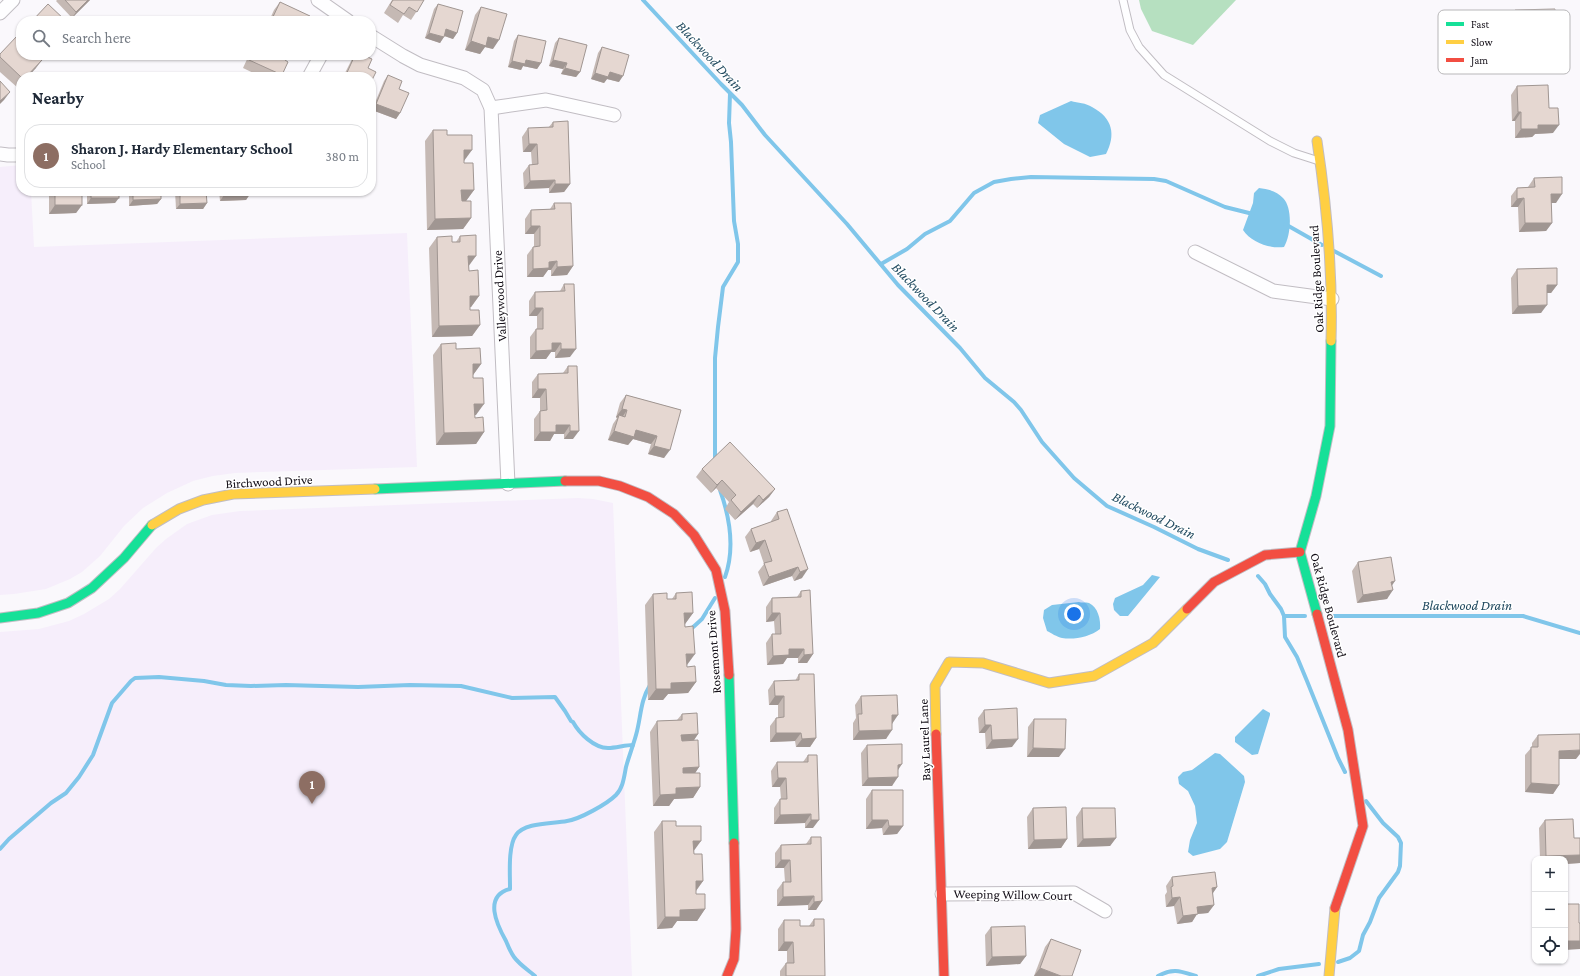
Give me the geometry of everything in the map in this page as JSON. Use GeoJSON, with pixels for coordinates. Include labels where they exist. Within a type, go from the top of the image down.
{"type":"FeatureCollection","features":[{"type":"Feature","properties":{"kind":"street"},"geometry":{"type":"LineString","coordinates":[[0,13],[12,0]]}},
{"type":"Feature","properties":{"kind":"street"},"geometry":{"type":"LineString","coordinates":[[318,0],[340,16]]}},
{"type":"Feature","properties":{"kind":"street","name":"Valleywood Drive"},"geometry":{"type":"LineString","coordinates":[[376,39],[420,65],[464,78],[483,90],[491,108],[508,484]]}},
{"type":"Feature","properties":{"kind":"street"},"geometry":{"type":"LineString","coordinates":[[312,72],[318,60]]}},
{"type":"Feature","properties":{"kind":"street"},"geometry":{"type":"LineString","coordinates":[[491,108],[546,100],[614,115]]}},
{"type":"Feature","properties":{"kind":"street","name":"Oak Ridge Boulevard"},"geometry":{"type":"LineString","coordinates":[[1317,141],[1324,189],[1332,299],[1330,426],[1316,496],[1300,552],[1348,730],[1363,826],[1334,912],[1329,976]]}},
{"type":"Feature","properties":{"kind":"street"},"geometry":{"type":"LineString","coordinates":[[0,154],[16,155]]}},
{"type":"Feature","properties":{"kind":"street"},"geometry":{"type":"LineString","coordinates":[[1195,252],[1273,291],[1332,299]]}},
{"type":"Feature","properties":{"kind":"street","name":"Rosemont Drive"},"geometry":{"type":"LineString","coordinates":[[508,484],[577,480],[599,482],[620,486],[648,497],[674,514],[694,535],[716,570],[725,611],[736,921],[734,959],[727,976]]}},
{"type":"Feature","properties":{"kind":"street","name":"Birchwood Drive"},"geometry":{"type":"LineString","coordinates":[[0,618],[38,613],[68,603],[98,583],[124,558],[151,526],[179,509],[203,500],[233,494],[508,484]]}},
{"type":"Feature","properties":{"kind":"street","name":"Bay Laurel Lane"},"geometry":{"type":"LineString","coordinates":[[944,976],[935,686],[949,662],[983,663],[1049,683],[1094,676],[1153,643],[1214,582],[1265,555],[1300,552]]}},
{"type":"Feature","properties":{"kind":"street","name":"Weeping Willow Court"},"geometry":{"type":"LineString","coordinates":[[942,894],[1074,893],[1105,911]]}},
{"type":"Feature","properties":{"kind":"lane"},"geometry":{"type":"LineString","coordinates":[[1123,0],[1130,30],[1139,47],[1164,75],[1270,141],[1294,154],[1320,161]]}},
{"type":"Feature","properties":{"kind":"shaded area"},"geometry":{"type":"Polygon","coordinates":[[[16,165],[16,196],[31,196],[34,247],[407,233],[417,467],[235,473],[193,481],[167,493],[143,508],[124,526],[100,556],[82,572],[70,579],[46,589],[0,595],[0,167],[16,165]]]}},
{"type":"Feature","properties":{"kind":"shaded area"},"geometry":{"type":"Polygon","coordinates":[[[578,498],[613,503],[632,976],[0,976],[0,632],[39,629],[69,621],[84,614],[109,599],[120,589],[156,548],[166,539],[187,524],[212,515],[240,511],[578,498]]]}},
{"type":"Feature","properties":{"kind":"green space"},"geometry":{"type":"Polygon","coordinates":[[[1139,0],[1236,0],[1193,45],[1152,31],[1141,9],[1139,0]]]}},
{"type":"Feature","properties":{"kind":"water"},"geometry":{"type":"Polygon","coordinates":[[[1071,101],[1085,104],[1099,111],[1108,122],[1112,134],[1106,154],[1090,157],[1064,144],[1038,123],[1040,115],[1071,101]]]}},
{"type":"Feature","properties":{"kind":"water"},"geometry":{"type":"Polygon","coordinates":[[[1259,188],[1275,192],[1286,202],[1290,215],[1290,222],[1288,236],[1284,247],[1272,247],[1261,244],[1251,238],[1243,230],[1253,203],[1254,193],[1259,188]]]}},
{"type":"Feature","properties":{"kind":"water"},"geometry":{"type":"Polygon","coordinates":[[[1152,575],[1160,577],[1128,616],[1120,616],[1114,610],[1113,604],[1115,598],[1143,585],[1152,575]]]}},
{"type":"Feature","properties":{"kind":"water"},"geometry":{"type":"Polygon","coordinates":[[[1079,602],[1089,603],[1095,607],[1100,622],[1100,629],[1087,636],[1072,639],[1056,636],[1047,631],[1043,618],[1044,610],[1052,605],[1079,602]]]}},
{"type":"Feature","properties":{"kind":"water"},"geometry":{"type":"Polygon","coordinates":[[[1263,709],[1270,713],[1270,715],[1258,754],[1252,755],[1235,742],[1235,737],[1263,709]]]}},
{"type":"Feature","properties":{"kind":"water"},"geometry":{"type":"Polygon","coordinates":[[[1215,753],[1220,754],[1244,776],[1245,782],[1227,842],[1220,849],[1193,856],[1188,852],[1190,840],[1197,823],[1195,806],[1188,791],[1179,784],[1178,777],[1183,772],[1192,770],[1215,753]]]}},
{"type":"Feature","properties":{"kind":"building"},"geometry":{"type":"Polygon","coordinates":[[[65,0],[88,0],[76,12],[65,0]]]}},
{"type":"Feature","properties":{"kind":"building"},"geometry":{"type":"Polygon","coordinates":[[[393,0],[424,0],[417,12],[409,7],[404,14],[390,5],[393,0]]]}},
{"type":"Feature","properties":{"kind":"building"},"geometry":{"type":"Polygon","coordinates":[[[280,2],[310,16],[273,16],[280,2]]]}},
{"type":"Feature","properties":{"kind":"building"},"geometry":{"type":"Polygon","coordinates":[[[48,4],[61,16],[37,16],[48,4]]]}},
{"type":"Feature","properties":{"kind":"building"},"geometry":{"type":"Polygon","coordinates":[[[438,4],[463,11],[457,33],[446,29],[444,37],[429,33],[438,4]]]}},
{"type":"Feature","properties":{"kind":"building"},"geometry":{"type":"Polygon","coordinates":[[[481,7],[507,14],[499,40],[488,37],[486,46],[471,41],[481,7]]]}},
{"type":"Feature","properties":{"kind":"building"},"geometry":{"type":"Polygon","coordinates":[[[1555,9],[1555,10],[1515,10],[1555,9]]]}},
{"type":"Feature","properties":{"kind":"building"},"geometry":{"type":"Polygon","coordinates":[[[518,35],[546,41],[541,63],[526,60],[525,64],[512,61],[518,35]]]}},
{"type":"Feature","properties":{"kind":"building"},"geometry":{"type":"Polygon","coordinates":[[[16,37],[16,60],[42,60],[31,72],[16,72],[0,57],[0,54],[16,37]]]}},
{"type":"Feature","properties":{"kind":"building"},"geometry":{"type":"Polygon","coordinates":[[[559,38],[587,45],[580,72],[565,68],[567,63],[553,60],[559,38]]]}},
{"type":"Feature","properties":{"kind":"building"},"geometry":{"type":"Polygon","coordinates":[[[602,47],[629,55],[623,76],[610,72],[608,77],[595,73],[602,47]]]}},
{"type":"Feature","properties":{"kind":"building"},"geometry":{"type":"Polygon","coordinates":[[[249,60],[285,60],[288,62],[283,72],[275,72],[249,60]]]}},
{"type":"Feature","properties":{"kind":"building"},"geometry":{"type":"Polygon","coordinates":[[[353,60],[372,60],[368,68],[376,72],[347,72],[353,60]]]}},
{"type":"Feature","properties":{"kind":"building"},"geometry":{"type":"Polygon","coordinates":[[[388,75],[402,81],[399,89],[409,93],[400,113],[376,104],[388,75]]]}},
{"type":"Feature","properties":{"kind":"building"},"geometry":{"type":"Polygon","coordinates":[[[0,81],[10,92],[0,101],[0,81]]]}},
{"type":"Feature","properties":{"kind":"building"},"geometry":{"type":"Polygon","coordinates":[[[1548,85],[1549,108],[1558,108],[1559,125],[1538,125],[1538,129],[1521,129],[1521,112],[1518,112],[1517,86],[1548,85]]]}},
{"type":"Feature","properties":{"kind":"building"},"geometry":{"type":"Polygon","coordinates":[[[568,121],[570,184],[555,184],[555,180],[530,181],[529,165],[538,164],[537,144],[529,144],[528,128],[553,127],[553,122],[568,121]]]}},
{"type":"Feature","properties":{"kind":"building"},"geometry":{"type":"Polygon","coordinates":[[[433,130],[447,130],[447,135],[472,135],[472,150],[464,150],[464,163],[473,163],[474,190],[461,190],[462,201],[471,201],[471,218],[435,219],[433,130]]]}},
{"type":"Feature","properties":{"kind":"building"},"geometry":{"type":"Polygon","coordinates":[[[1562,177],[1562,194],[1551,194],[1552,223],[1525,223],[1524,198],[1517,199],[1517,188],[1535,187],[1534,178],[1562,177]]]}},
{"type":"Feature","properties":{"kind":"building"},"geometry":{"type":"Polygon","coordinates":[[[55,196],[82,196],[82,205],[55,205],[55,196]]]}},
{"type":"Feature","properties":{"kind":"building"},"geometry":{"type":"Polygon","coordinates":[[[91,196],[119,196],[119,198],[91,198],[91,196]]]}},
{"type":"Feature","properties":{"kind":"building"},"geometry":{"type":"Polygon","coordinates":[[[133,196],[161,196],[161,199],[133,200],[133,196]]]}},
{"type":"Feature","properties":{"kind":"building"},"geometry":{"type":"Polygon","coordinates":[[[180,196],[206,196],[207,203],[180,204],[180,196]]]}},
{"type":"Feature","properties":{"kind":"building"},"geometry":{"type":"Polygon","coordinates":[[[554,203],[571,203],[573,266],[557,267],[557,261],[549,262],[549,268],[533,269],[533,247],[540,246],[540,226],[531,226],[531,210],[555,209],[554,203]]]}},
{"type":"Feature","properties":{"kind":"building"},"geometry":{"type":"Polygon","coordinates":[[[476,235],[476,256],[468,256],[469,271],[478,270],[479,296],[470,296],[470,310],[479,310],[480,325],[439,326],[437,237],[452,236],[452,242],[460,242],[460,236],[476,235]]]}},
{"type":"Feature","properties":{"kind":"building"},"geometry":{"type":"Polygon","coordinates":[[[1557,268],[1557,285],[1547,285],[1547,305],[1518,306],[1517,269],[1557,268]]]}},
{"type":"Feature","properties":{"kind":"building"},"geometry":{"type":"Polygon","coordinates":[[[564,284],[574,284],[576,349],[561,349],[561,343],[552,343],[552,350],[536,351],[536,329],[543,329],[543,308],[535,308],[535,292],[565,291],[564,284]]]}},
{"type":"Feature","properties":{"kind":"building"},"geometry":{"type":"Polygon","coordinates":[[[456,343],[456,349],[480,348],[481,364],[473,364],[473,378],[483,378],[484,404],[474,404],[475,418],[483,417],[484,432],[444,433],[441,344],[456,343]]]}},
{"type":"Feature","properties":{"kind":"building"},"geometry":{"type":"Polygon","coordinates":[[[568,366],[577,366],[579,431],[570,431],[570,425],[556,425],[556,432],[540,432],[540,411],[547,410],[546,389],[538,389],[538,374],[568,373],[568,366]]]}},
{"type":"Feature","properties":{"kind":"building"},"geometry":{"type":"Polygon","coordinates":[[[626,395],[681,410],[670,450],[654,446],[657,436],[636,430],[634,437],[614,431],[619,415],[625,417],[627,410],[622,409],[626,395]]]}},
{"type":"Feature","properties":{"kind":"building"},"geometry":{"type":"Polygon","coordinates":[[[730,442],[775,489],[763,500],[759,495],[741,512],[731,500],[736,495],[722,480],[717,485],[702,469],[730,442]]]}},
{"type":"Feature","properties":{"kind":"building"},"geometry":{"type":"Polygon","coordinates":[[[787,509],[808,569],[800,572],[798,567],[769,577],[764,563],[772,561],[765,540],[756,543],[751,529],[779,519],[777,512],[787,509]]]}},
{"type":"Feature","properties":{"kind":"building"},"geometry":{"type":"Polygon","coordinates":[[[1391,557],[1395,581],[1391,582],[1393,590],[1363,595],[1358,562],[1391,557]]]}},
{"type":"Feature","properties":{"kind":"building"},"geometry":{"type":"Polygon","coordinates":[[[810,590],[813,654],[804,655],[804,649],[789,649],[789,655],[773,656],[772,634],[781,634],[780,613],[772,613],[772,598],[801,597],[801,591],[810,590]]]}},
{"type":"Feature","properties":{"kind":"building"},"geometry":{"type":"Polygon","coordinates":[[[692,592],[693,613],[684,613],[685,627],[693,626],[695,654],[686,654],[687,667],[695,666],[696,682],[671,683],[671,689],[656,689],[653,594],[667,593],[667,599],[676,599],[676,593],[692,592]]]}},
{"type":"Feature","properties":{"kind":"building"},"geometry":{"type":"Polygon","coordinates":[[[799,674],[814,674],[816,738],[802,739],[801,733],[776,733],[776,718],[784,717],[784,696],[775,696],[774,681],[799,680],[799,674]]]}},
{"type":"Feature","properties":{"kind":"building"},"geometry":{"type":"Polygon","coordinates":[[[897,695],[898,715],[892,715],[892,730],[859,731],[858,714],[862,714],[861,696],[897,695]]]}},
{"type":"Feature","properties":{"kind":"building"},"geometry":{"type":"Polygon","coordinates":[[[1017,708],[1018,739],[992,740],[991,725],[985,725],[984,710],[1017,708]]]}},
{"type":"Feature","properties":{"kind":"building"},"geometry":{"type":"Polygon","coordinates":[[[697,713],[698,734],[681,735],[682,741],[698,740],[699,767],[683,768],[683,773],[700,773],[700,787],[676,788],[676,794],[660,795],[657,721],[682,720],[682,714],[697,713]]]}},
{"type":"Feature","properties":{"kind":"building"},"geometry":{"type":"Polygon","coordinates":[[[1034,719],[1066,719],[1065,749],[1033,748],[1034,719]]]}},
{"type":"Feature","properties":{"kind":"building"},"geometry":{"type":"Polygon","coordinates":[[[1580,734],[1580,750],[1559,751],[1559,785],[1531,783],[1531,747],[1538,747],[1538,735],[1580,734]]]}},
{"type":"Feature","properties":{"kind":"building"},"geometry":{"type":"Polygon","coordinates":[[[902,744],[902,764],[898,765],[898,777],[868,778],[867,745],[902,744]]]}},
{"type":"Feature","properties":{"kind":"building"},"geometry":{"type":"Polygon","coordinates":[[[808,755],[817,755],[819,820],[811,820],[811,814],[780,815],[780,799],[787,799],[786,778],[778,778],[777,762],[808,762],[808,755]]]}},
{"type":"Feature","properties":{"kind":"building"},"geometry":{"type":"Polygon","coordinates":[[[872,790],[903,790],[903,826],[889,826],[888,820],[872,820],[872,790]]]}},
{"type":"Feature","properties":{"kind":"building"},"geometry":{"type":"Polygon","coordinates":[[[1066,807],[1067,839],[1034,840],[1033,808],[1066,807]]]}},
{"type":"Feature","properties":{"kind":"building"},"geometry":{"type":"Polygon","coordinates":[[[1082,808],[1115,808],[1116,838],[1083,839],[1082,808]]]}},
{"type":"Feature","properties":{"kind":"building"},"geometry":{"type":"Polygon","coordinates":[[[1573,819],[1574,838],[1580,838],[1580,855],[1546,856],[1545,820],[1573,819]]]}},
{"type":"Feature","properties":{"kind":"building"},"geometry":{"type":"Polygon","coordinates":[[[662,821],[676,821],[676,826],[701,826],[701,841],[693,841],[694,854],[702,854],[703,881],[696,881],[696,894],[705,894],[705,909],[680,910],[680,917],[665,917],[662,821]]]}},
{"type":"Feature","properties":{"kind":"building"},"geometry":{"type":"Polygon","coordinates":[[[811,837],[821,837],[822,901],[814,902],[814,896],[783,897],[783,882],[791,882],[790,860],[781,860],[781,845],[811,844],[811,837]]]}},
{"type":"Feature","properties":{"kind":"building"},"geometry":{"type":"Polygon","coordinates":[[[1215,872],[1217,887],[1212,888],[1214,905],[1197,907],[1198,914],[1183,916],[1180,897],[1172,898],[1172,877],[1215,872]]]}},
{"type":"Feature","properties":{"kind":"building"},"geometry":{"type":"Polygon","coordinates":[[[1568,904],[1579,904],[1580,941],[1568,941],[1568,904]]]}},
{"type":"Feature","properties":{"kind":"building"},"geometry":{"type":"Polygon","coordinates":[[[814,919],[824,919],[825,976],[786,976],[786,963],[794,963],[793,942],[784,942],[784,920],[800,920],[800,926],[814,926],[814,919]]]}},
{"type":"Feature","properties":{"kind":"building"},"geometry":{"type":"Polygon","coordinates":[[[1025,926],[1026,956],[992,957],[991,927],[1025,926]]]}},
{"type":"Feature","properties":{"kind":"building"},"geometry":{"type":"Polygon","coordinates":[[[1051,939],[1081,950],[1072,976],[1061,976],[1040,968],[1051,939]]]}},
{"type":"Feature","properties":{"kind":"waterway","name":"Blackwood Drain"},"geometry":{"type":"LineString","coordinates":[[643,0],[742,105],[765,135],[847,224],[898,285],[960,348],[985,378],[1014,402],[1042,442],[1074,478],[1107,506],[1198,549],[1228,560]]}},
{"type":"Feature","properties":{"kind":"waterway"},"geometry":{"type":"LineString","coordinates":[[715,462],[715,358],[718,327],[723,287],[738,262],[738,244],[734,221],[729,123],[730,94]]}},
{"type":"Feature","properties":{"kind":"waterway"},"geometry":{"type":"LineString","coordinates":[[881,264],[907,249],[925,234],[950,221],[974,193],[994,182],[1011,179],[1031,177],[1154,179],[1166,181],[1225,207],[1253,214]]}},
{"type":"Feature","properties":{"kind":"waterway"},"geometry":{"type":"LineString","coordinates":[[1285,224],[1322,245]]}},
{"type":"Feature","properties":{"kind":"waterway"},"geometry":{"type":"LineString","coordinates":[[1334,251],[1381,276]]}},
{"type":"Feature","properties":{"kind":"waterway"},"geometry":{"type":"LineString","coordinates":[[720,490],[729,522],[730,534],[730,556],[725,577]]}},
{"type":"Feature","properties":{"kind":"waterway"},"geometry":{"type":"LineString","coordinates":[[1258,576],[1281,609],[1284,616],[1285,637],[1297,657],[1345,772]]}},
{"type":"Feature","properties":{"kind":"waterway"},"geometry":{"type":"LineString","coordinates":[[690,630],[702,619],[715,598]]}},
{"type":"Feature","properties":{"kind":"waterway","name":"Blackwood Drain"},"geometry":{"type":"LineString","coordinates":[[1284,616],[1305,616]]}},
{"type":"Feature","properties":{"kind":"waterway","name":"Blackwood Drain"},"geometry":{"type":"LineString","coordinates":[[1328,616],[1523,616],[1580,633]]}},
{"type":"Feature","properties":{"kind":"waterway"},"geometry":{"type":"LineString","coordinates":[[0,849],[9,839],[51,803],[66,793],[79,777],[93,755],[112,703],[135,678],[159,677],[204,681],[226,685],[251,686],[461,686],[512,698],[555,697],[579,731],[592,743],[608,748],[633,745]]}},
{"type":"Feature","properties":{"kind":"waterway"},"geometry":{"type":"LineString","coordinates":[[535,976],[516,960],[499,927],[494,912],[494,904],[497,898],[502,893],[510,889],[510,860],[513,840],[520,831],[526,828],[540,824],[572,820],[600,807],[616,795],[623,782],[638,729],[642,703],[650,685]]}},
{"type":"Feature","properties":{"kind":"waterway"},"geometry":{"type":"LineString","coordinates":[[1338,962],[1350,958],[1359,951],[1363,935],[1370,922],[1379,898],[1398,872],[1400,866],[1401,843],[1398,837],[1383,823],[1366,801]]}},
{"type":"Feature","properties":{"kind":"waterway"},"geometry":{"type":"LineString","coordinates":[[1258,976],[1279,969],[1319,964]]}},
{"type":"Feature","properties":{"kind":"waterway"},"geometry":{"type":"LineString","coordinates":[[1158,976],[1172,971],[1196,976]]}},
{"type":"Feature","properties":{"kind":"traffic: fast"},"geometry":{"type":"LineString","coordinates":[[1317,614],[1300,552],[1316,496],[1330,426],[1331,341]]}},
{"type":"Feature","properties":{"kind":"traffic: fast"},"geometry":{"type":"LineString","coordinates":[[375,489],[565,481]]}},
{"type":"Feature","properties":{"kind":"traffic: fast"},"geometry":{"type":"LineString","coordinates":[[0,618],[38,613],[68,603],[92,588],[124,558],[152,525]]}},
{"type":"Feature","properties":{"kind":"traffic: fast"},"geometry":{"type":"LineString","coordinates":[[729,675],[734,843]]}},
{"type":"Feature","properties":{"kind":"traffic: slow"},"geometry":{"type":"LineString","coordinates":[[1317,141],[1324,191],[1330,266],[1331,341]]}},
{"type":"Feature","properties":{"kind":"traffic: slow"},"geometry":{"type":"LineString","coordinates":[[152,525],[179,509],[203,500],[233,494],[375,489]]}},
{"type":"Feature","properties":{"kind":"traffic: slow"},"geometry":{"type":"LineString","coordinates":[[936,734],[935,686],[949,662],[983,663],[1049,683],[1094,676],[1153,643],[1187,609]]}},
{"type":"Feature","properties":{"kind":"traffic: slow"},"geometry":{"type":"LineString","coordinates":[[1329,976],[1335,908]]}},
{"type":"Feature","properties":{"kind":"traffic: jam"},"geometry":{"type":"LineString","coordinates":[[565,481],[599,481],[620,486],[648,497],[674,514],[694,535],[716,570],[725,611],[729,675]]}},
{"type":"Feature","properties":{"kind":"traffic: jam"},"geometry":{"type":"LineString","coordinates":[[1187,609],[1214,582],[1265,555],[1300,552]]}},
{"type":"Feature","properties":{"kind":"traffic: jam"},"geometry":{"type":"LineString","coordinates":[[1317,614],[1348,730],[1363,826],[1335,908]]}},
{"type":"Feature","properties":{"kind":"traffic: jam"},"geometry":{"type":"LineString","coordinates":[[936,734],[944,976]]}},
{"type":"Feature","properties":{"kind":"traffic: jam"},"geometry":{"type":"LineString","coordinates":[[727,976],[734,959],[736,929],[734,843]]}},
{"type":"Feature","properties":{"kind":"place","name":"Sharon J. Hardy Elementary School"},"geometry":{"type":"Point","coordinates":[312,804]}}]}
